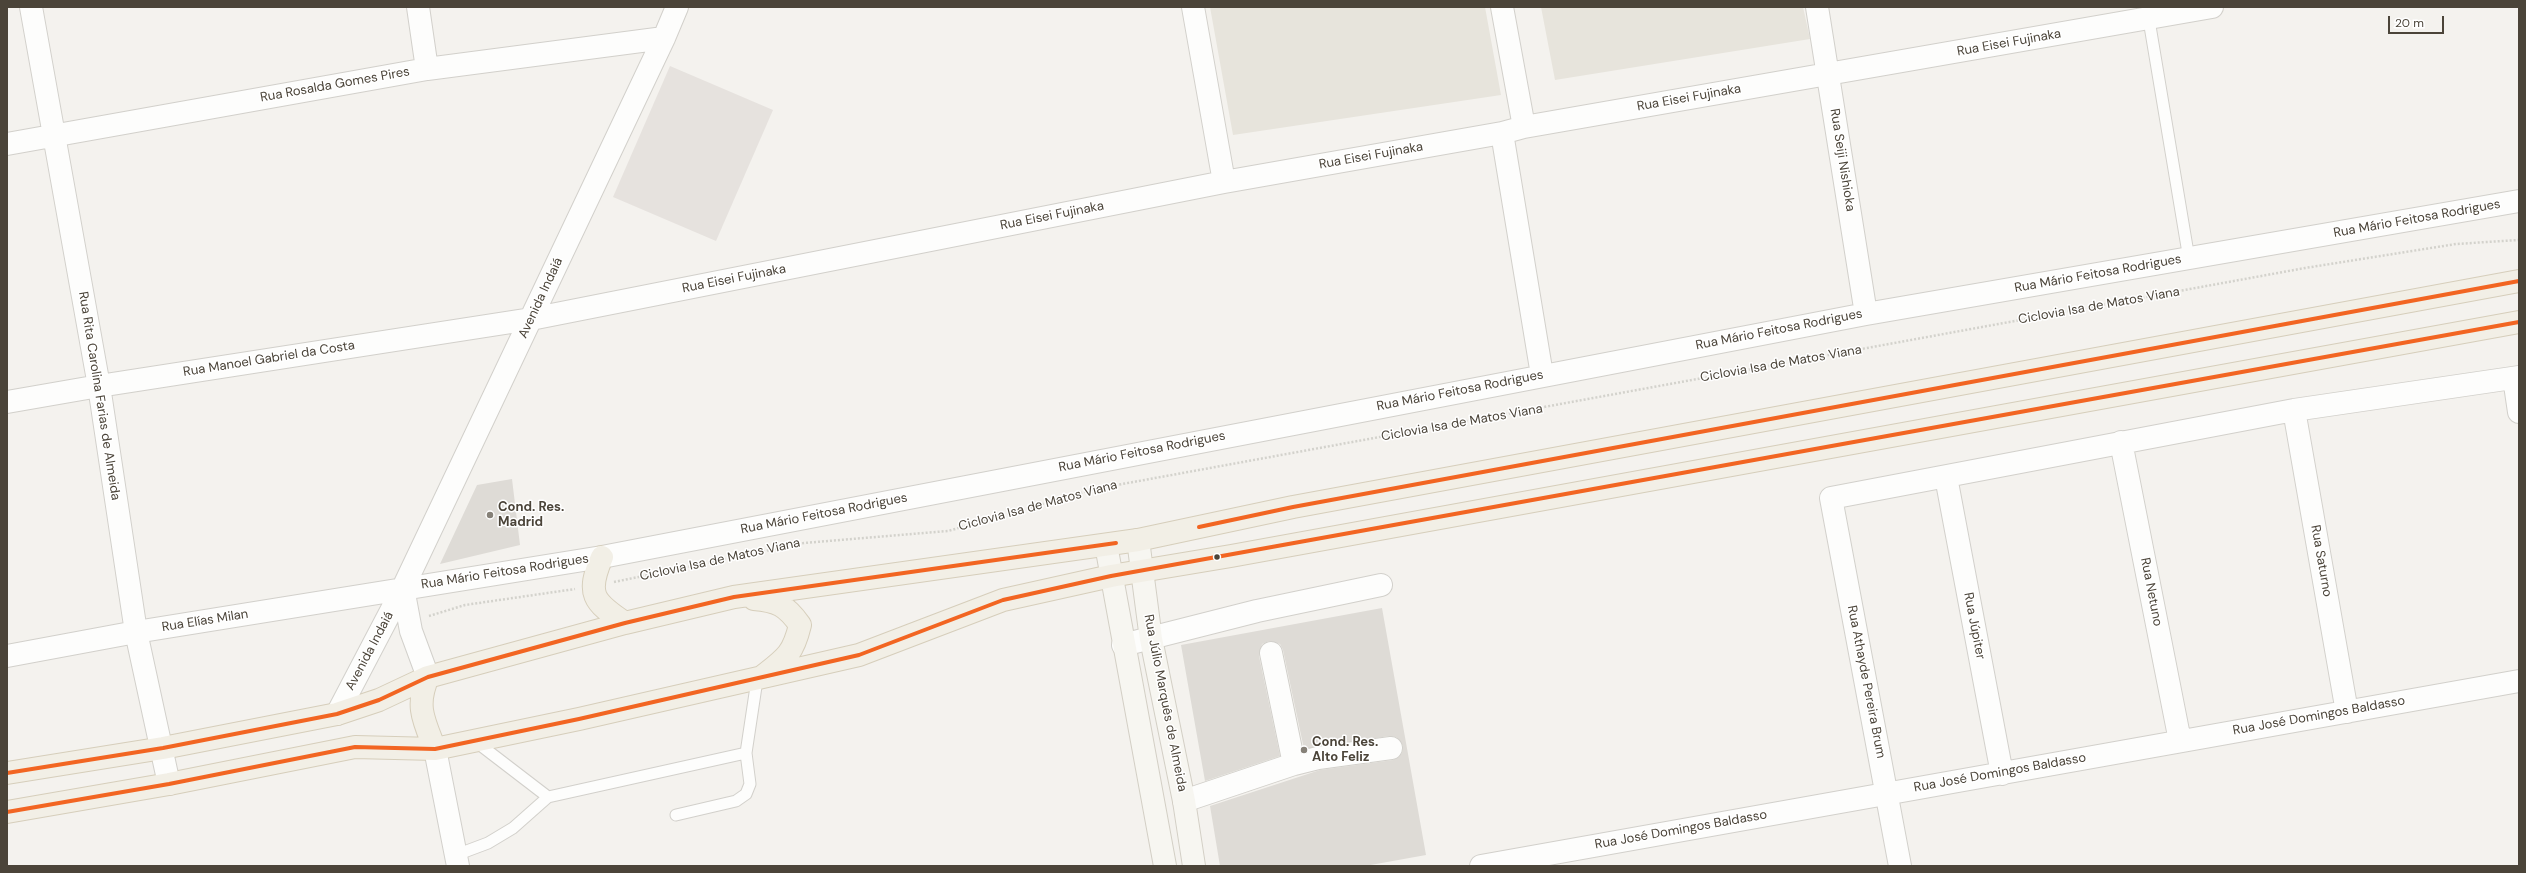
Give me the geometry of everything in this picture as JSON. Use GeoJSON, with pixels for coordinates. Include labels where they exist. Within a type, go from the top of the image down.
{"type":"FeatureCollection","features":[{"type":"Feature","properties":{"kind":"main road"},"geometry":{"type":"LineString","coordinates":[[7,773],[163,748],[336,714],[379,700],[428,677],[625,623],[734,597],[1138,540],[1301,506],[2519,281]]}},
{"type":"Feature","properties":{"kind":"main road"},"geometry":{"type":"LineString","coordinates":[[7,812],[169,784],[355,747],[435,749],[474,741],[757,680],[859,654],[1003,600],[1111,576],[1143,572],[2519,322]]}},
{"type":"Feature","properties":{"kind":"main road"},"geometry":{"type":"LineString","coordinates":[[602,557],[592,578],[596,601],[605,610],[625,623]]}},
{"type":"Feature","properties":{"kind":"main road"},"geometry":{"type":"LineString","coordinates":[[734,597],[772,601],[790,611],[800,625],[795,645],[784,660],[757,680]]}},
{"type":"Feature","properties":{"kind":"main road"},"geometry":{"type":"LineString","coordinates":[[428,677],[423,689],[420,707],[435,749]]}},
{"type":"Feature","properties":{"kind":"street","name":"Rua Rita Carolina Farias de Almeida"},"geometry":{"type":"LineString","coordinates":[[31,7],[99,386],[136,632],[163,748],[169,784]]}},
{"type":"Feature","properties":{"kind":"street"},"geometry":{"type":"LineString","coordinates":[[418,7],[427,69]]}},
{"type":"Feature","properties":{"kind":"street","name":"Avenida Indaiá"},"geometry":{"type":"LineString","coordinates":[[336,714],[403,588],[664,38],[677,7]]}},
{"type":"Feature","properties":{"kind":"street"},"geometry":{"type":"LineString","coordinates":[[1193,7],[1224,182]]}},
{"type":"Feature","properties":{"kind":"street"},"geometry":{"type":"LineString","coordinates":[[1502,7],[1524,127]]}},
{"type":"Feature","properties":{"kind":"street","name":"Rua Seiji Nishioka"},"geometry":{"type":"LineString","coordinates":[[1817,7],[1829,74],[1866,314]]}},
{"type":"Feature","properties":{"kind":"street","name":"Rua Eisei Fujinaka"},"geometry":{"type":"LineString","coordinates":[[531,318],[1224,182],[1502,133],[1524,127],[1829,74],[2121,15],[2149,20],[2212,7]]}},
{"type":"Feature","properties":{"kind":"street","name":"Rua Rosalda Gomes Pires"},"geometry":{"type":"LineString","coordinates":[[7,144],[427,69],[664,38]]}},
{"type":"Feature","properties":{"kind":"street"},"geometry":{"type":"LineString","coordinates":[[1502,133],[1542,375]]}},
{"type":"Feature","properties":{"kind":"street","name":"Rua Mário Feitosa Rodrigues"},"geometry":{"type":"LineString","coordinates":[[403,588],[602,557],[1542,375],[1866,314],[2519,201]]}},
{"type":"Feature","properties":{"kind":"street","name":"Rua Manoel Gabriel da Costa"},"geometry":{"type":"LineString","coordinates":[[7,402],[99,386],[531,318]]}},
{"type":"Feature","properties":{"kind":"street"},"geometry":{"type":"LineString","coordinates":[[1946,477],[2121,442],[2294,410],[2516,377],[2519,412]]}},
{"type":"Feature","properties":{"kind":"street","name":"Rua Saturno"},"geometry":{"type":"LineString","coordinates":[[2294,410],[2347,712]]}},
{"type":"Feature","properties":{"kind":"street","name":"Rua Netuno"},"geometry":{"type":"LineString","coordinates":[[2121,442],[2180,741]]}},
{"type":"Feature","properties":{"kind":"street","name":"Rua Athayde Pereira Brum"},"geometry":{"type":"LineString","coordinates":[[1900,866],[1831,498],[1946,477]]}},
{"type":"Feature","properties":{"kind":"street","name":"Rua Júpiter"},"geometry":{"type":"LineString","coordinates":[[1946,477],[2002,774]]}},
{"type":"Feature","properties":{"kind":"street","name":"Rua Júlio Marquês de Almeida"},"geometry":{"type":"LineString","coordinates":[[1138,540],[1151,639],[1184,801],[1194,866]]}},
{"type":"Feature","properties":{"kind":"street"},"geometry":{"type":"LineString","coordinates":[[1106,545],[1165,866]]}},
{"type":"Feature","properties":{"kind":"street"},"geometry":{"type":"LineString","coordinates":[[1124,644],[1151,639],[1257,611],[1381,584]]}},
{"type":"Feature","properties":{"kind":"street","name":"Avenida Indaiá"},"geometry":{"type":"LineString","coordinates":[[403,588],[409,622],[428,677]]}},
{"type":"Feature","properties":{"kind":"street","name":"Rua Elías Milan"},"geometry":{"type":"LineString","coordinates":[[7,656],[136,632],[403,588]]}},
{"type":"Feature","properties":{"kind":"street"},"geometry":{"type":"LineString","coordinates":[[1272,653],[1294,764]]}},
{"type":"Feature","properties":{"kind":"street","name":"Rua José Domingos Baldasso"},"geometry":{"type":"LineString","coordinates":[[1481,866],[1887,792],[2002,774],[2519,681]]}},
{"type":"Feature","properties":{"kind":"street"},"geometry":{"type":"LineString","coordinates":[[1184,801],[1294,764],[1318,758],[1391,748]]}},
{"type":"Feature","properties":{"kind":"street"},"geometry":{"type":"LineString","coordinates":[[435,749],[457,861]]}},
{"type":"Feature","properties":{"kind":"lane"},"geometry":{"type":"LineString","coordinates":[[2149,20],[2189,259]]}},
{"type":"Feature","properties":{"kind":"lane"},"geometry":{"type":"LineString","coordinates":[[676,815],[736,801],[746,794],[750,784],[746,753],[757,680]]}},
{"type":"Feature","properties":{"kind":"lane"},"geometry":{"type":"LineString","coordinates":[[474,741],[548,797]]}},
{"type":"Feature","properties":{"kind":"lane"},"geometry":{"type":"LineString","coordinates":[[457,861],[513,828],[548,797],[746,753]]}},
{"type":"Feature","properties":{"kind":"path","name":"Ciclovia Isa de Matos Viana"},"geometry":{"type":"LineString","coordinates":[[409,622],[465,605],[594,586],[804,543],[948,531],[1095,489],[2305,268],[2456,244],[2519,240]]}},
{"type":"Feature","properties":{"kind":"shaded area"},"geometry":{"type":"Polygon","coordinates":[[[1210,7],[1485,7],[1501,95],[1233,135],[1210,7]]]}},
{"type":"Feature","properties":{"kind":"shaded area"},"geometry":{"type":"Polygon","coordinates":[[[1541,7],[1803,7],[1810,39],[1555,80],[1541,7]]]}},
{"type":"Feature","properties":{"kind":"shaded area"},"geometry":{"type":"Polygon","coordinates":[[[670,66],[773,110],[716,241],[613,197],[670,66]]]}},
{"type":"Feature","properties":{"kind":"building","name":"Cond. Res. Madrid"},"geometry":{"type":"Polygon","coordinates":[[[512,479],[520,545],[440,564],[477,485],[512,479]]]}},
{"type":"Feature","properties":{"kind":"building","name":"Cond. Res. Alto Feliz"},"geometry":{"type":"Polygon","coordinates":[[[1382,608],[1426,855],[1365,866],[1220,866],[1210,806],[1320,770],[1393,760],[1402,753],[1403,746],[1396,737],[1389,736],[1304,749],[1283,650],[1280,644],[1269,641],[1262,644],[1259,656],[1280,756],[1205,781],[1181,645],[1382,608]]]}},
{"type":"Feature","properties":{"kind":"transit line"},"geometry":{"type":"LineString","coordinates":[[1199,527],[1293,507],[2519,281]]}},
{"type":"Feature","properties":{"kind":"transit line"},"geometry":{"type":"LineString","coordinates":[[7,812],[169,784],[355,747],[435,749],[579,719],[859,655],[1003,600],[1111,576],[2519,322]]}},
{"type":"Feature","properties":{"kind":"transit line"},"geometry":{"type":"LineString","coordinates":[[7,773],[163,748],[337,714],[379,700],[428,677],[625,623],[734,597],[1116,543]]}},
{"type":"Feature","properties":{"kind":"place","name":"Cond. Res. Madrid"},"geometry":{"type":"Point","coordinates":[490,515]}},
{"type":"Feature","properties":{"kind":"place","name":"Cond. Res. Alto Feliz"},"geometry":{"type":"Point","coordinates":[1304,750]}}]}
